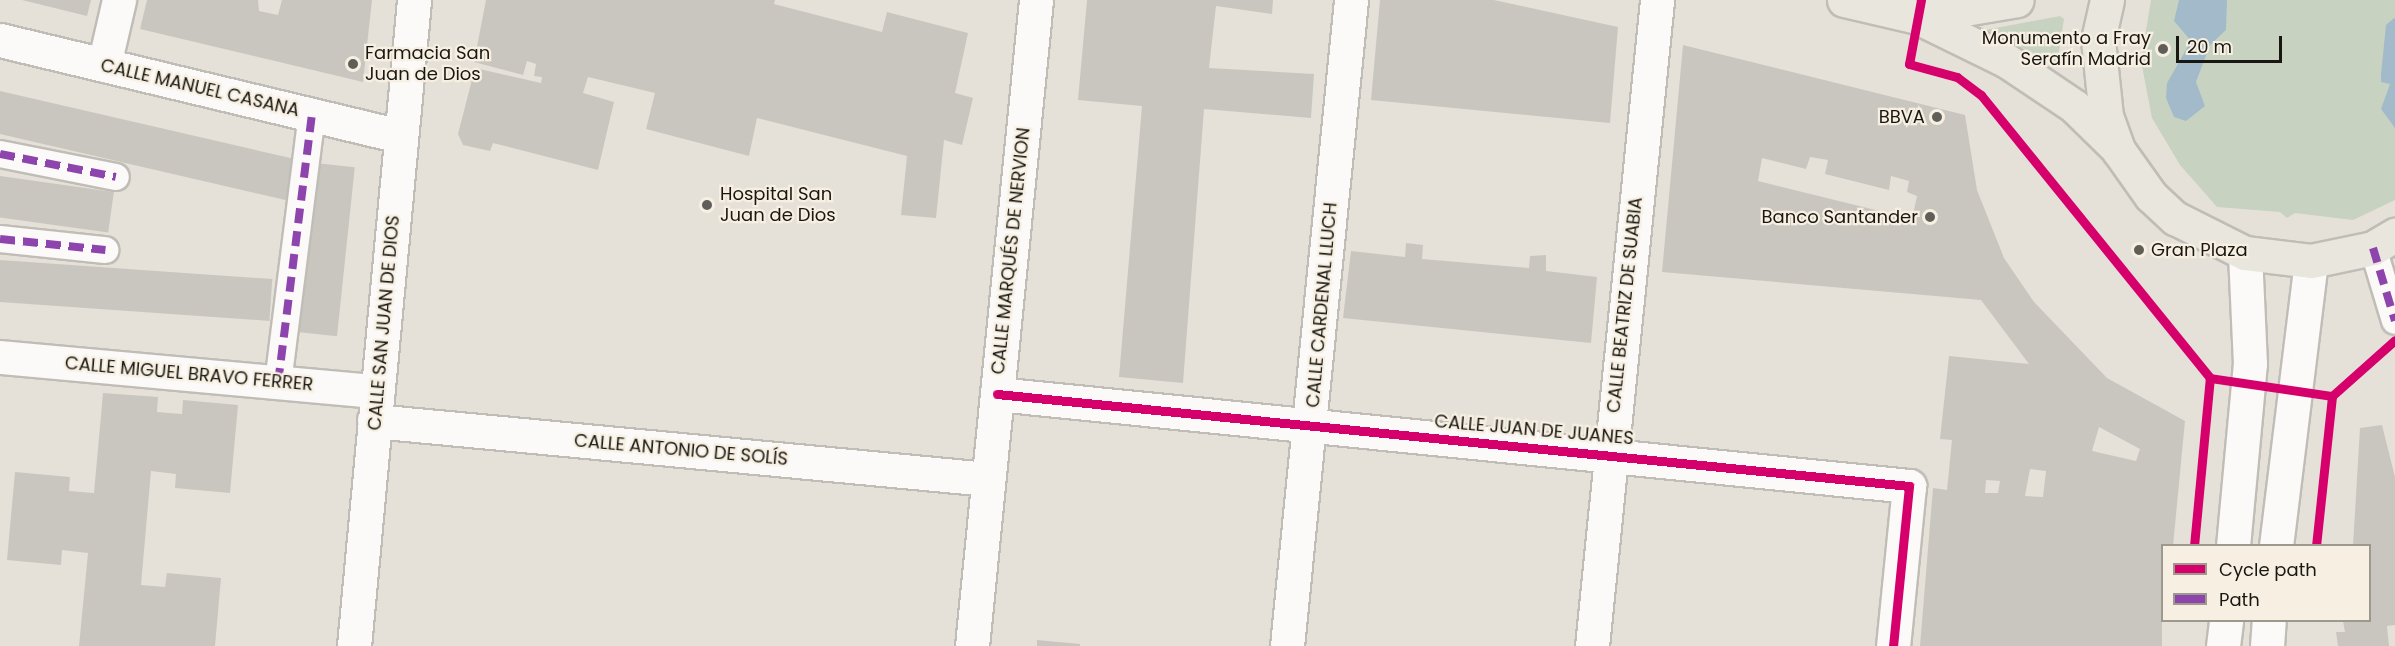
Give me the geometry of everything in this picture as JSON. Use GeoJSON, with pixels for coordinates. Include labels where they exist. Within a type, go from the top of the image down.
{"type":"FeatureCollection","features":[{"type":"Feature","properties":{"kind":"main road"},"geometry":{"type":"LineString","coordinates":[[1844,0],[1917,17],[2007,61],[2074,106],[2119,150],[2151,196],[2175,218],[2245,253],[2311,261],[2384,241]]}},
{"type":"Feature","properties":{"kind":"main road"},"geometry":{"type":"LineString","coordinates":[[1917,17],[2017,0]]}},
{"type":"Feature","properties":{"kind":"main road"},"geometry":{"type":"LineString","coordinates":[[2107,0],[2098,78],[2119,150]]}},
{"type":"Feature","properties":{"kind":"street"},"geometry":{"type":"LineString","coordinates":[[104,65],[119,0]]}},
{"type":"Feature","properties":{"kind":"street","name":"CALLE SAN JUAN DE DIOS"},"geometry":{"type":"LineString","coordinates":[[354,646],[414,0]]}},
{"type":"Feature","properties":{"kind":"street","name":"CALLE MARQUÉS DE NERVION"},"geometry":{"type":"LineString","coordinates":[[972,646],[1036,0]]}},
{"type":"Feature","properties":{"kind":"street","name":"CALLE CARDENAL LLUCH"},"geometry":{"type":"LineString","coordinates":[[1287,646],[1351,0]]}},
{"type":"Feature","properties":{"kind":"street","name":"CALLE BEATRIZ DE SUABIA"},"geometry":{"type":"LineString","coordinates":[[1592,646],[1657,0]]}},
{"type":"Feature","properties":{"kind":"street","name":"CALLE MANUEL CASANA"},"geometry":{"type":"LineString","coordinates":[[0,40],[401,136]]}},
{"type":"Feature","properties":{"kind":"street"},"geometry":{"type":"LineString","coordinates":[[278,382],[312,114]]}},
{"type":"Feature","properties":{"kind":"street"},"geometry":{"type":"LineString","coordinates":[[0,154],[116,177]]}},
{"type":"Feature","properties":{"kind":"street"},"geometry":{"type":"LineString","coordinates":[[0,239],[105,250]]}},
{"type":"Feature","properties":{"kind":"street"},"geometry":{"type":"LineString","coordinates":[[2384,241],[2395,321]]}},
{"type":"Feature","properties":{"kind":"street"},"geometry":{"type":"LineString","coordinates":[[2233,544],[2250,364],[2245,253]]}},
{"type":"Feature","properties":{"kind":"street"},"geometry":{"type":"LineString","coordinates":[[2276,544],[2311,261]]}},
{"type":"Feature","properties":{"kind":"street","name":"CALLE MIGUEL BRAVO FERRER"},"geometry":{"type":"LineString","coordinates":[[0,357],[278,382],[376,406]]}},
{"type":"Feature","properties":{"kind":"street","name":"CALLE JUAN DE JUANES"},"geometry":{"type":"LineString","coordinates":[[997,394],[1610,453],[1909,486],[1893,646]]}},
{"type":"Feature","properties":{"kind":"street","name":"CALLE ANTONIO DE SOLÍS"},"geometry":{"type":"LineString","coordinates":[[376,406],[988,479]]}},
{"type":"Feature","properties":{"kind":"street"},"geometry":{"type":"LineString","coordinates":[[2223,646],[2226,622]]}},
{"type":"Feature","properties":{"kind":"street"},"geometry":{"type":"LineString","coordinates":[[2267,646],[2269,622]]}},
{"type":"Feature","properties":{"kind":"green space"},"geometry":{"type":"Polygon","coordinates":[[[2151,0],[2395,0],[2395,200],[2353,220],[2295,213],[2287,218],[2280,212],[2217,207],[2180,165],[2152,118],[2141,61],[2151,0]]]}},
{"type":"Feature","properties":{"kind":"green space"},"geometry":{"type":"Polygon","coordinates":[[[2060,16],[2064,19],[2057,64],[1985,30],[2060,16]]]}},
{"type":"Feature","properties":{"kind":"water"},"geometry":{"type":"Polygon","coordinates":[[[2179,0],[2227,0],[2226,30],[2210,45],[2196,82],[2205,106],[2186,121],[2174,117],[2166,98],[2167,83],[2191,41],[2174,21],[2179,0]]]}},
{"type":"Feature","properties":{"kind":"water"},"geometry":{"type":"Polygon","coordinates":[[[2394,18],[2395,128],[2381,109],[2390,84],[2381,82],[2386,25],[2394,18]]]}},
{"type":"Feature","properties":{"kind":"building"},"geometry":{"type":"Polygon","coordinates":[[[22,0],[91,0],[87,16],[22,0]]]}},
{"type":"Feature","properties":{"kind":"building"},"geometry":{"type":"Polygon","coordinates":[[[147,0],[258,0],[259,11],[278,15],[282,0],[372,0],[363,82],[140,29],[147,0]]]}},
{"type":"Feature","properties":{"kind":"building"},"geometry":{"type":"Polygon","coordinates":[[[486,0],[775,0],[774,4],[882,32],[887,12],[968,33],[955,93],[973,98],[962,145],[944,140],[936,218],[901,215],[907,156],[757,118],[749,156],[646,129],[655,93],[588,77],[583,93],[614,102],[598,170],[493,143],[490,151],[463,145],[458,134],[475,68],[541,83],[542,77],[534,76],[536,64],[527,61],[523,75],[474,62],[486,0]]]}},
{"type":"Feature","properties":{"kind":"building"},"geometry":{"type":"Polygon","coordinates":[[[1087,0],[1273,0],[1272,14],[1216,6],[1209,68],[1314,74],[1311,118],[1204,109],[1183,383],[1119,377],[1142,106],[1078,100],[1087,0]]]}},
{"type":"Feature","properties":{"kind":"building"},"geometry":{"type":"Polygon","coordinates":[[[1380,0],[1494,0],[1618,27],[1610,123],[1371,100],[1380,0]]]}},
{"type":"Feature","properties":{"kind":"building"},"geometry":{"type":"Polygon","coordinates":[[[1683,45],[1965,115],[1977,190],[2004,258],[2034,302],[2107,378],[2185,421],[2173,544],[2161,544],[2162,646],[1920,646],[1933,488],[1947,490],[1952,440],[1940,439],[1949,356],[2029,364],[1981,300],[1662,272],[1683,45]],[[1810,157],[1806,169],[1762,158],[1758,181],[1912,219],[1917,196],[1907,192],[1909,181],[1891,176],[1889,190],[1825,174],[1828,160],[1810,157]],[[2099,427],[2092,451],[2136,461],[2140,449],[2099,427]],[[2030,469],[2025,496],[2043,497],[2046,471],[2030,469]],[[1986,480],[1985,493],[1998,493],[2000,481],[1986,480]]]}},
{"type":"Feature","properties":{"kind":"building"},"geometry":{"type":"Polygon","coordinates":[[[0,91],[298,160],[289,201],[0,134],[0,91]]]}},
{"type":"Feature","properties":{"kind":"building"},"geometry":{"type":"Polygon","coordinates":[[[315,163],[355,167],[337,336],[297,332],[315,163]]]}},
{"type":"Feature","properties":{"kind":"building"},"geometry":{"type":"Polygon","coordinates":[[[0,176],[114,192],[108,233],[0,217],[0,176]]]}},
{"type":"Feature","properties":{"kind":"building"},"geometry":{"type":"Polygon","coordinates":[[[1406,243],[1423,245],[1422,259],[1529,268],[1530,256],[1546,255],[1546,271],[1597,277],[1591,343],[1343,318],[1351,251],[1405,257],[1406,243]]]}},
{"type":"Feature","properties":{"kind":"building"},"geometry":{"type":"Polygon","coordinates":[[[0,260],[272,279],[269,321],[0,302],[0,260]]]}},
{"type":"Feature","properties":{"kind":"building"},"geometry":{"type":"Polygon","coordinates":[[[103,393],[158,397],[157,412],[182,414],[183,400],[238,405],[230,493],[175,488],[176,474],[151,471],[141,585],[165,587],[167,573],[221,578],[215,646],[79,646],[88,553],[62,550],[61,565],[7,560],[15,472],[70,477],[69,491],[94,493],[103,393]]]}},
{"type":"Feature","properties":{"kind":"building"},"geometry":{"type":"Polygon","coordinates":[[[2382,425],[2395,477],[2395,625],[2387,626],[2389,646],[2338,646],[2336,632],[2345,632],[2343,622],[2371,622],[2371,544],[2353,544],[2360,428],[2382,425]]]}},
{"type":"Feature","properties":{"kind":"building"},"geometry":{"type":"Polygon","coordinates":[[[1037,640],[1080,644],[1080,646],[1037,646],[1037,640]]]}},
{"type":"Feature","properties":{"kind":"marked path"},"geometry":{"type":"LineString","coordinates":[[278,383],[312,114]]}},
{"type":"Feature","properties":{"kind":"marked path"},"geometry":{"type":"LineString","coordinates":[[0,154],[116,177]]}},
{"type":"Feature","properties":{"kind":"marked path"},"geometry":{"type":"LineString","coordinates":[[0,239],[105,250]]}},
{"type":"Feature","properties":{"kind":"marked path"},"geometry":{"type":"LineString","coordinates":[[2373,248],[2395,321]]}},
{"type":"Feature","properties":{"kind":"cycle path"},"geometry":{"type":"LineString","coordinates":[[1921,0],[1909,64],[1957,77],[1981,95],[2210,378],[2332,396]]}},
{"type":"Feature","properties":{"kind":"cycle path"},"geometry":{"type":"LineString","coordinates":[[2316,544],[2332,396],[2395,340]]}},
{"type":"Feature","properties":{"kind":"cycle path"},"geometry":{"type":"LineString","coordinates":[[2194,544],[2210,378]]}},
{"type":"Feature","properties":{"kind":"cycle path"},"geometry":{"type":"LineString","coordinates":[[997,394],[1909,486],[1893,646]]}},
{"type":"Feature","properties":{"kind":"place","name":"Monumento a Fray Serafín Madrid"},"geometry":{"type":"Point","coordinates":[2163,49]}},
{"type":"Feature","properties":{"kind":"place","name":"Farmacia San Juan de Dios"},"geometry":{"type":"Point","coordinates":[353,64]}},
{"type":"Feature","properties":{"kind":"place","name":"BBVA"},"geometry":{"type":"Point","coordinates":[1937,117]}},
{"type":"Feature","properties":{"kind":"place","name":"Hospital San Juan de Dios"},"geometry":{"type":"Point","coordinates":[707,205]}},
{"type":"Feature","properties":{"kind":"place","name":"Banco Santander"},"geometry":{"type":"Point","coordinates":[1930,217]}},
{"type":"Feature","properties":{"kind":"place","name":"Gran Plaza"},"geometry":{"type":"Point","coordinates":[2139,250]}}]}
